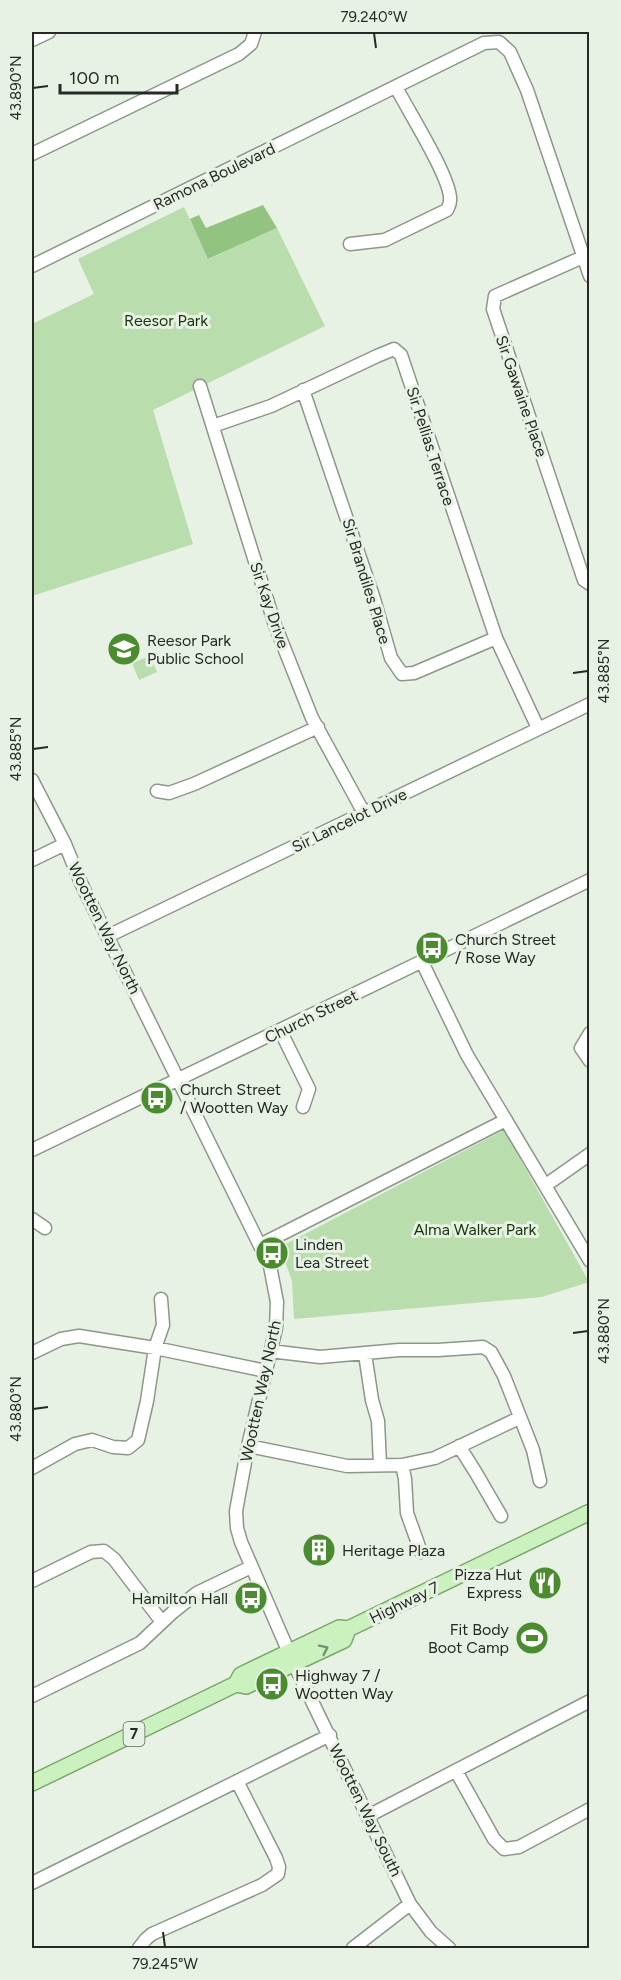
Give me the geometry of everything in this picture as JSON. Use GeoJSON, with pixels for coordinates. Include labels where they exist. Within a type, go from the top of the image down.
{"type":"FeatureCollection","features":[{"type":"Feature","properties":{"kind":"main road","name":"Highway 7"},"geometry":{"type":"LineString","coordinates":[[32,1783],[236,1684],[246,1686],[292,1658],[344,1640],[348,1629],[590,1512]]}},
{"type":"Feature","properties":{"kind":"street"},"geometry":{"type":"LineString","coordinates":[[32,40],[49,32]]}},
{"type":"Feature","properties":{"kind":"street"},"geometry":{"type":"LineString","coordinates":[[32,154],[239,54],[251,44],[255,32]]}},
{"type":"Feature","properties":{"kind":"street"},"geometry":{"type":"LineString","coordinates":[[350,244],[385,240],[447,210],[451,200],[443,176],[396,87],[484,43],[499,42],[510,52],[527,90],[590,276]]}},
{"type":"Feature","properties":{"kind":"street","name":"Ramona Boulevard"},"geometry":{"type":"LineString","coordinates":[[32,266],[396,87]]}},
{"type":"Feature","properties":{"kind":"street","name":"Sir Gawaine Place"},"geometry":{"type":"LineString","coordinates":[[583,257],[495,296],[493,309],[584,580],[590,584]]}},
{"type":"Feature","properties":{"kind":"street","name":"Sir Pellias Terrace"},"geometry":{"type":"LineString","coordinates":[[213,426],[271,406],[394,349],[401,356],[495,638],[538,728]]}},
{"type":"Feature","properties":{"kind":"street","name":"Sir Kay Drive"},"geometry":{"type":"LineString","coordinates":[[200,386],[275,625],[312,718],[364,813]]}},
{"type":"Feature","properties":{"kind":"street","name":"Sir Brandiles Place"},"geometry":{"type":"LineString","coordinates":[[303,390],[361,558],[392,658],[402,674],[414,673],[495,638]]}},
{"type":"Feature","properties":{"kind":"street","name":"Sir Lancelot Drive"},"geometry":{"type":"LineString","coordinates":[[108,936],[590,704]]}},
{"type":"Feature","properties":{"kind":"street"},"geometry":{"type":"LineString","coordinates":[[157,791],[169,793],[194,784],[318,727]]}},
{"type":"Feature","properties":{"kind":"street","name":"Wootten Way North"},"geometry":{"type":"LineString","coordinates":[[32,780],[270,1266],[277,1302],[276,1328],[248,1446],[236,1511],[241,1542],[292,1658]]}},
{"type":"Feature","properties":{"kind":"street"},"geometry":{"type":"LineString","coordinates":[[32,860],[65,844]]}},
{"type":"Feature","properties":{"kind":"street","name":"Church Street"},"geometry":{"type":"LineString","coordinates":[[32,1150],[590,880]]}},
{"type":"Feature","properties":{"kind":"street"},"geometry":{"type":"LineString","coordinates":[[422,962],[467,1055],[590,1261]]}},
{"type":"Feature","properties":{"kind":"street"},"geometry":{"type":"LineString","coordinates":[[280,1030],[309,1089],[303,1107]]}},
{"type":"Feature","properties":{"kind":"street"},"geometry":{"type":"LineString","coordinates":[[590,1033],[581,1048],[590,1061]]}},
{"type":"Feature","properties":{"kind":"street"},"geometry":{"type":"LineString","coordinates":[[260,1245],[506,1120]]}},
{"type":"Feature","properties":{"kind":"street"},"geometry":{"type":"LineString","coordinates":[[546,1185],[590,1154]]}},
{"type":"Feature","properties":{"kind":"street"},"geometry":{"type":"LineString","coordinates":[[32,1219],[45,1228]]}},
{"type":"Feature","properties":{"kind":"street"},"geometry":{"type":"LineString","coordinates":[[32,1468],[75,1444],[92,1440],[113,1447],[128,1448],[138,1440],[155,1348],[163,1325],[161,1299]]}},
{"type":"Feature","properties":{"kind":"street"},"geometry":{"type":"LineString","coordinates":[[32,1353],[61,1339],[79,1336],[155,1348],[266,1371]]}},
{"type":"Feature","properties":{"kind":"street"},"geometry":{"type":"LineString","coordinates":[[270,1351],[320,1357],[399,1350],[483,1347],[491,1352],[504,1376],[533,1450],[540,1481]]}},
{"type":"Feature","properties":{"kind":"street"},"geometry":{"type":"LineString","coordinates":[[365,1354],[372,1400],[378,1421],[380,1465]]}},
{"type":"Feature","properties":{"kind":"street"},"geometry":{"type":"LineString","coordinates":[[248,1446],[347,1466],[402,1465],[435,1458],[519,1418]]}},
{"type":"Feature","properties":{"kind":"street"},"geometry":{"type":"LineString","coordinates":[[459,1446],[501,1516]]}},
{"type":"Feature","properties":{"kind":"street"},"geometry":{"type":"LineString","coordinates":[[402,1465],[407,1513],[421,1551]]}},
{"type":"Feature","properties":{"kind":"street"},"geometry":{"type":"LineString","coordinates":[[32,1581],[91,1552],[104,1551],[114,1559],[162,1622]]}},
{"type":"Feature","properties":{"kind":"street"},"geometry":{"type":"LineString","coordinates":[[32,1696],[140,1643],[198,1593],[251,1567]]}},
{"type":"Feature","properties":{"kind":"street","name":"Wootten Way South"},"geometry":{"type":"LineString","coordinates":[[292,1658],[411,1904],[430,1932],[449,1948]]}},
{"type":"Feature","properties":{"kind":"street"},"geometry":{"type":"LineString","coordinates":[[368,1816],[590,1701]]}},
{"type":"Feature","properties":{"kind":"street"},"geometry":{"type":"LineString","coordinates":[[32,1883],[330,1736]]}},
{"type":"Feature","properties":{"kind":"street"},"geometry":{"type":"LineString","coordinates":[[456,1771],[494,1839],[504,1849],[519,1847],[590,1809]]}},
{"type":"Feature","properties":{"kind":"street"},"geometry":{"type":"LineString","coordinates":[[139,1948],[152,1934],[262,1885],[278,1875],[279,1867],[276,1858],[237,1781]]}},
{"type":"Feature","properties":{"kind":"street"},"geometry":{"type":"LineString","coordinates":[[353,1948],[411,1904]]}},
{"type":"Feature","properties":{"kind":"green space"},"geometry":{"type":"Polygon","coordinates":[[[263,205],[277,228],[208,259],[190,219],[199,215],[206,228],[263,205]]]}},
{"type":"Feature","properties":{"kind":"green space","name":"Reesor Park"},"geometry":{"type":"Polygon","coordinates":[[[184,207],[209,259],[277,228],[325,326],[153,410],[193,544],[32,596],[32,324],[94,294],[78,259],[184,207]]]}},
{"type":"Feature","properties":{"kind":"green space"},"geometry":{"type":"Polygon","coordinates":[[[150,656],[157,672],[139,680],[132,663],[150,656]]]}},
{"type":"Feature","properties":{"kind":"green space","name":"Alma Walker Park"},"geometry":{"type":"Polygon","coordinates":[[[504,1130],[589,1282],[542,1297],[294,1319],[292,1281],[280,1247],[504,1130]]]}},
{"type":"Feature","properties":{"kind":"place","name":"Reesor Park Public School"},"geometry":{"type":"Point","coordinates":[124,649]}},
{"type":"Feature","properties":{"kind":"place","name":"Church Street / Rose Way"},"geometry":{"type":"Point","coordinates":[432,948]}},
{"type":"Feature","properties":{"kind":"place","name":"Church Street / Wootten Way"},"geometry":{"type":"Point","coordinates":[157,1098]}},
{"type":"Feature","properties":{"kind":"place","name":"Linden Lea Street"},"geometry":{"type":"Point","coordinates":[272,1253]}},
{"type":"Feature","properties":{"kind":"place","name":"Heritage Plaza"},"geometry":{"type":"Point","coordinates":[319,1550]}},
{"type":"Feature","properties":{"kind":"place","name":"Pizza Hut Express"},"geometry":{"type":"Point","coordinates":[545,1583]}},
{"type":"Feature","properties":{"kind":"place","name":"Hamilton Hall"},"geometry":{"type":"Point","coordinates":[251,1598]}},
{"type":"Feature","properties":{"kind":"place","name":"Fit Body Boot Camp"},"geometry":{"type":"Point","coordinates":[532,1638]}},
{"type":"Feature","properties":{"kind":"place","name":"Highway 7 / Wootten Way"},"geometry":{"type":"Point","coordinates":[272,1684]}}]}
